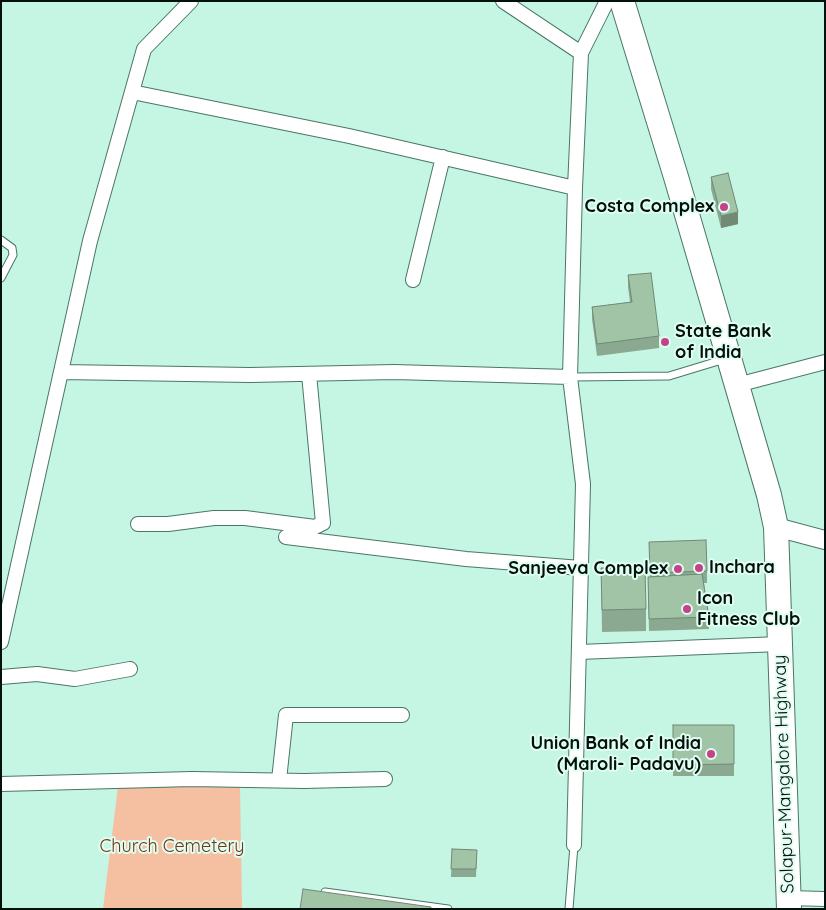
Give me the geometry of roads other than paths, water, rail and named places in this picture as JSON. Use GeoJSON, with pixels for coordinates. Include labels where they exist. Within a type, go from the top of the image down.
{"type":"FeatureCollection","features":[{"type":"Feature","properties":{"kind":"highway","name":"Solapur-Mangalore Highway"},"geometry":{"type":"LineString","coordinates":[[622,1],[737,385],[776,527],[789,904]]}},
{"type":"Feature","properties":{"kind":"street"},"geometry":{"type":"LineString","coordinates":[[1,642],[90,241],[144,49],[191,1]]}},
{"type":"Feature","properties":{"kind":"street"},"geometry":{"type":"LineString","coordinates":[[503,1],[581,53]]}},
{"type":"Feature","properties":{"kind":"street"},"geometry":{"type":"LineString","coordinates":[[574,844],[583,484],[570,377],[575,188],[581,53],[607,1]]}},
{"type":"Feature","properties":{"kind":"street"},"geometry":{"type":"LineString","coordinates":[[132,92],[349,136],[575,188]]}},
{"type":"Feature","properties":{"kind":"street"},"geometry":{"type":"LineString","coordinates":[[413,280],[443,157]]}},
{"type":"Feature","properties":{"kind":"street"},"geometry":{"type":"LineString","coordinates":[[737,385],[825,362]]}},
{"type":"Feature","properties":{"kind":"street"},"geometry":{"type":"LineString","coordinates":[[61,372],[309,374],[394,372],[570,377]]}},
{"type":"Feature","properties":{"kind":"street"},"geometry":{"type":"LineString","coordinates":[[138,524],[168,524],[214,518],[245,518],[315,527],[323,523],[309,374]]}},
{"type":"Feature","properties":{"kind":"street"},"geometry":{"type":"LineString","coordinates":[[776,527],[825,540]]}},
{"type":"Feature","properties":{"kind":"street"},"geometry":{"type":"LineString","coordinates":[[286,537],[466,560],[581,568]]}},
{"type":"Feature","properties":{"kind":"street"},"geometry":{"type":"LineString","coordinates":[[579,652],[780,644]]}},
{"type":"Feature","properties":{"kind":"street"},"geometry":{"type":"LineString","coordinates":[[1,677],[37,674],[76,679],[130,669]]}},
{"type":"Feature","properties":{"kind":"street"},"geometry":{"type":"LineString","coordinates":[[279,780],[286,715],[402,715]]}},
{"type":"Feature","properties":{"kind":"street"},"geometry":{"type":"LineString","coordinates":[[1,784],[192,778],[279,780],[385,779]]}},
{"type":"Feature","properties":{"kind":"street"},"geometry":{"type":"LineString","coordinates":[[789,904],[825,899]]}},
{"type":"Feature","properties":{"kind":"lane"},"geometry":{"type":"LineString","coordinates":[[1,240],[12,248],[13,255],[1,278]]}},
{"type":"Feature","properties":{"kind":"lane"},"geometry":{"type":"LineString","coordinates":[[570,377],[669,376],[729,358]]}},
{"type":"Feature","properties":{"kind":"lane"},"geometry":{"type":"LineString","coordinates":[[569,909],[574,844]]}},
{"type":"Feature","properties":{"kind":"lane"},"geometry":{"type":"LineString","coordinates":[[320,892],[448,909]]}},
{"type":"Feature","properties":{"kind":"place","name":"Costa Complex"},"geometry":{"type":"Point","coordinates":[724,207]}},
{"type":"Feature","properties":{"kind":"place","name":"State Bank of India"},"geometry":{"type":"Point","coordinates":[665,342]}},
{"type":"Feature","properties":{"kind":"place","name":"Inchara"},"geometry":{"type":"Point","coordinates":[699,568]}},
{"type":"Feature","properties":{"kind":"place","name":"Sanjeeva Complex"},"geometry":{"type":"Point","coordinates":[678,569]}},
{"type":"Feature","properties":{"kind":"place","name":"Icon Fitness Club"},"geometry":{"type":"Point","coordinates":[687,609]}},
{"type":"Feature","properties":{"kind":"place","name":"Union Bank of India (Maroli- Padavu)"},"geometry":{"type":"Point","coordinates":[711,754]}},
{"type":"Feature","properties":{"kind":"park label","name":"Church Cemetery"},"geometry":{"type":"Point","coordinates":[172,847]}}]}
